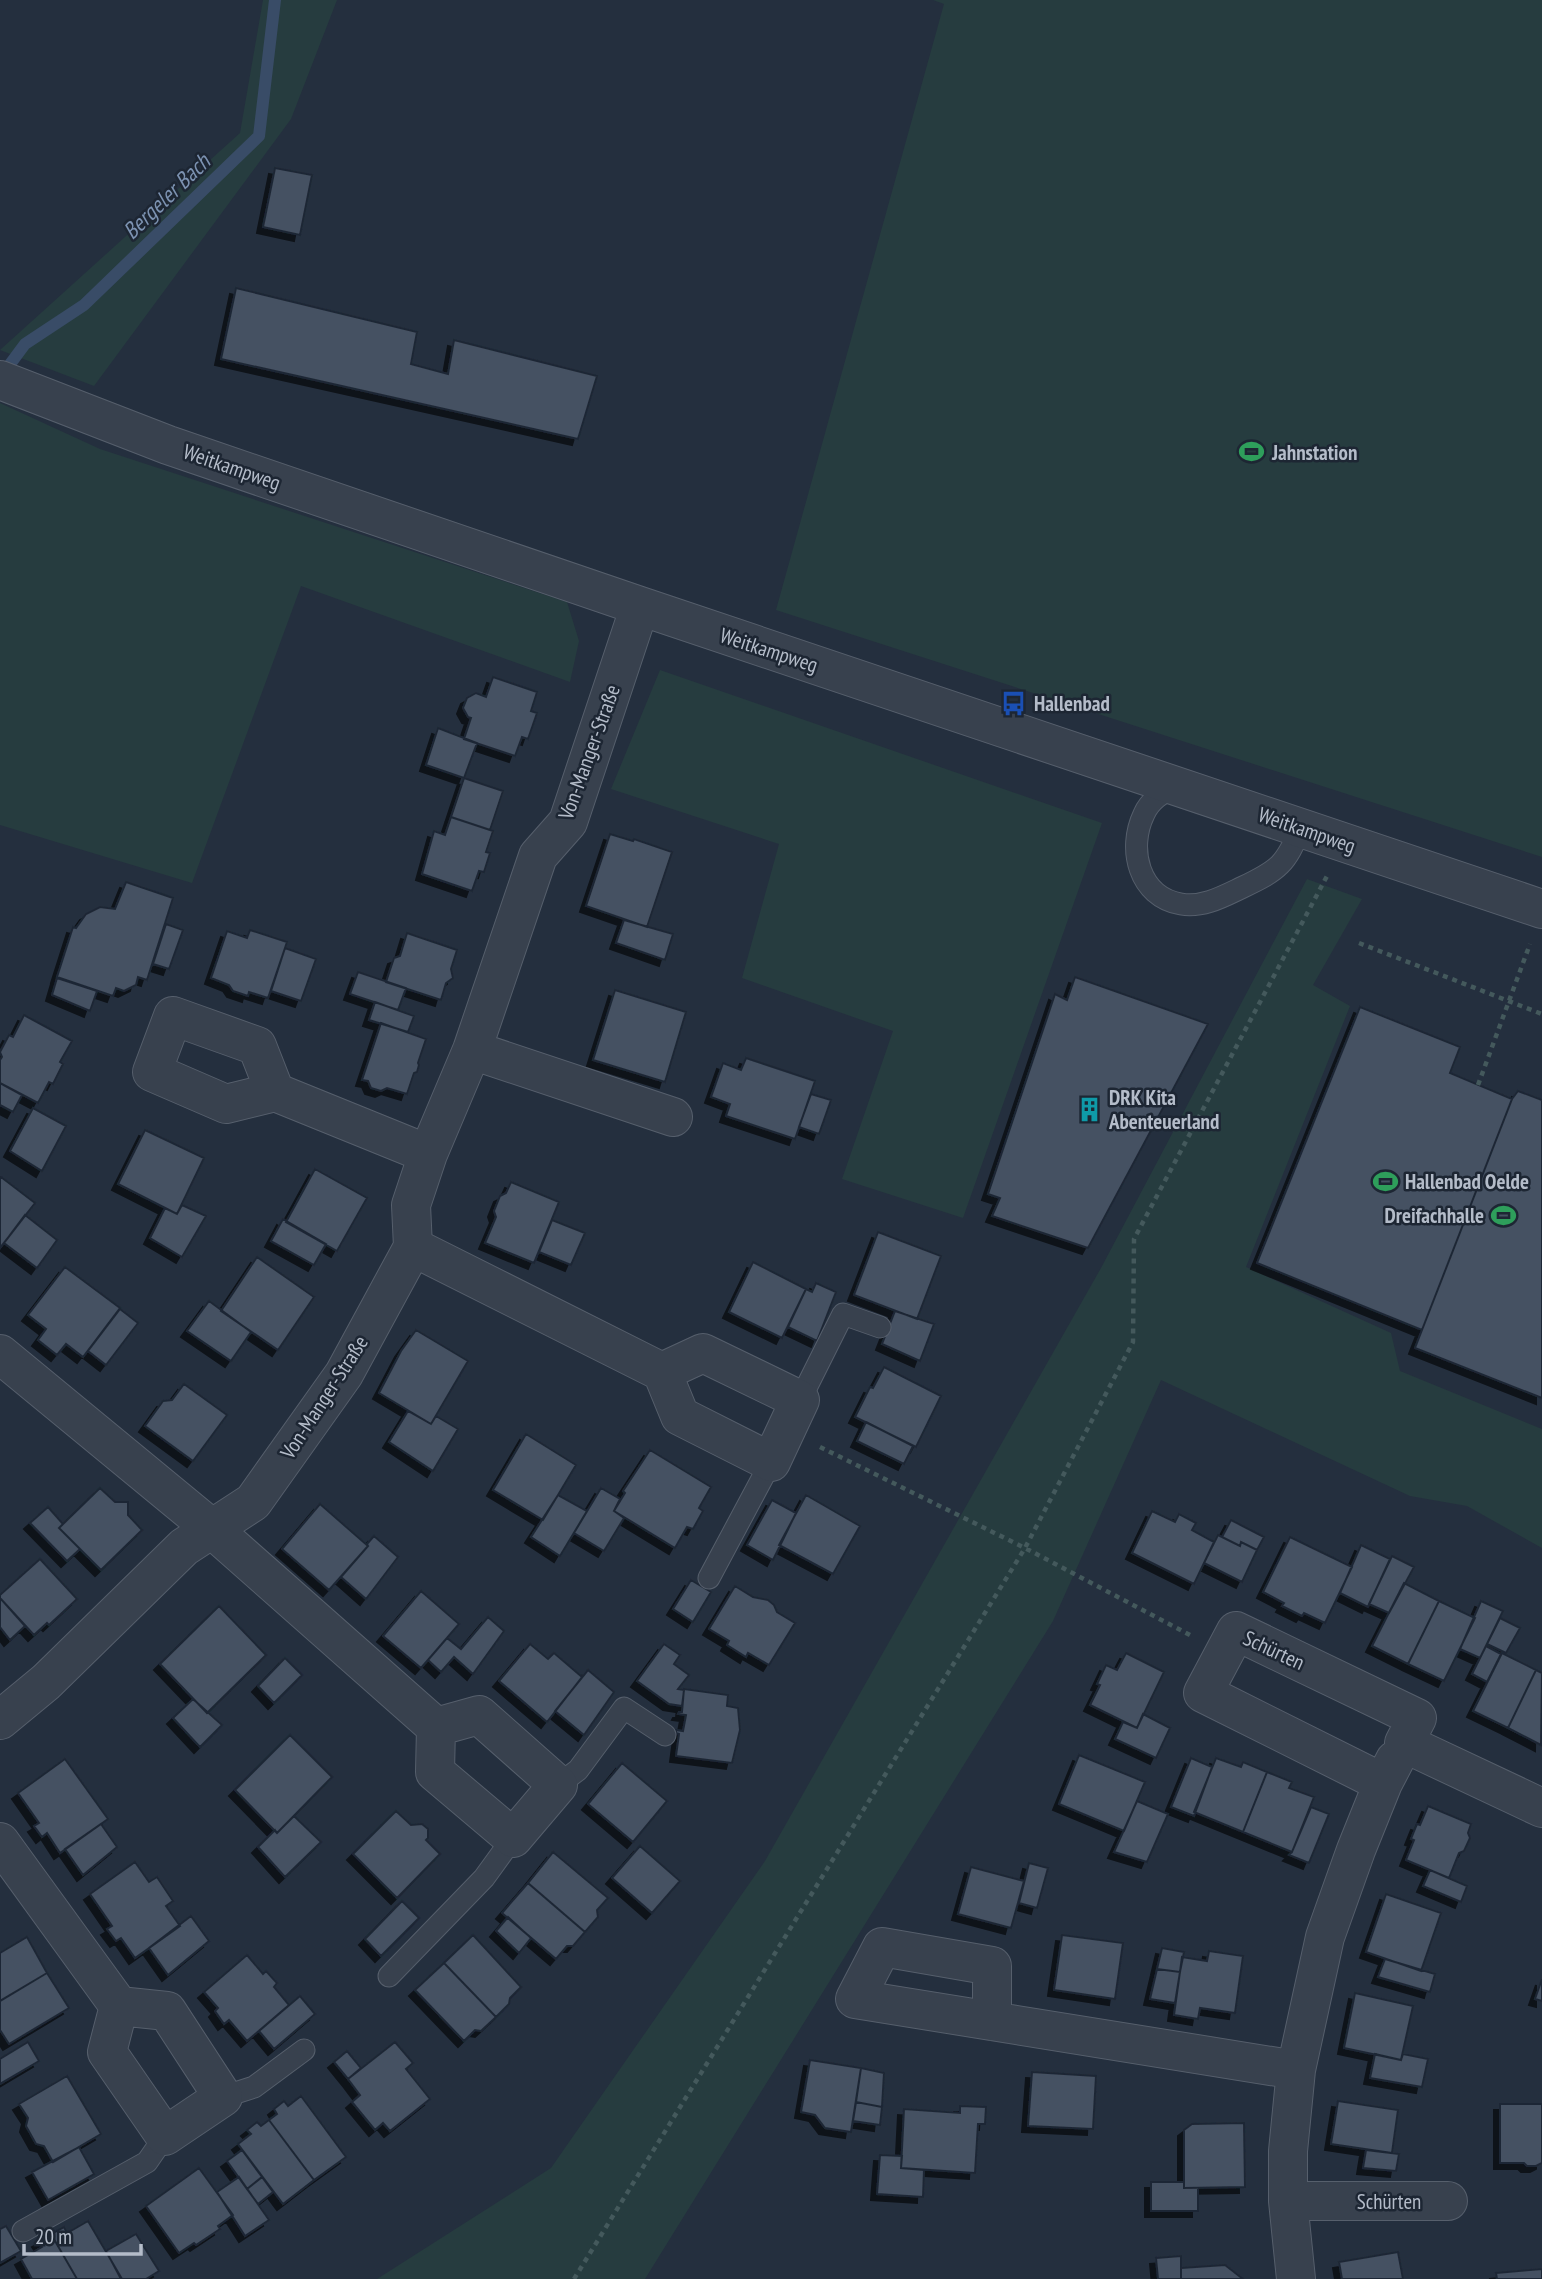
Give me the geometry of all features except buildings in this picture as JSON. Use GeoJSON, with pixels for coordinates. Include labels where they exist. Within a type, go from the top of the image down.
{"type":"FeatureCollection","features":[{"type":"Feature","properties":{"kind":"street","name":"Weitkampweg"},"geometry":{"type":"LineString","coordinates":[[11,384],[168,445],[1345,842],[1537,923]]}},
{"type":"Feature","properties":{"kind":"street","name":"Von-Manger-Straße"},"geometry":{"type":"LineString","coordinates":[[0,1720],[46,1682],[184,1547],[253,1502],[344,1374],[413,1247],[411,1205],[428,1154],[472,1050],[538,856],[568,822],[639,606]]}},
{"type":"Feature","properties":{"kind":"street"},"geometry":{"type":"LineString","coordinates":[[472,1050],[673,1117]]}},
{"type":"Feature","properties":{"kind":"street"},"geometry":{"type":"LineString","coordinates":[[275,1092],[428,1154]]}},
{"type":"Feature","properties":{"kind":"street"},"geometry":{"type":"LineString","coordinates":[[413,1247],[662,1372],[680,1416],[786,1431]]}},
{"type":"Feature","properties":{"kind":"street"},"geometry":{"type":"LineString","coordinates":[[662,1372],[703,1353],[786,1431]]}},
{"type":"Feature","properties":{"kind":"street"},"geometry":{"type":"LineString","coordinates":[[0,1354],[211,1528],[436,1727],[435,1772],[513,1838],[558,1785],[479,1715],[436,1727]]}},
{"type":"Feature","properties":{"kind":"street","name":"Schürten"},"geometry":{"type":"LineString","coordinates":[[1296,2279],[1288,2202],[1288,2151],[1296,2070],[1325,1937],[1383,1783],[1417,1718],[1236,1631],[1203,1693],[1383,1783]]}},
{"type":"Feature","properties":{"kind":"street"},"geometry":{"type":"LineString","coordinates":[[1404,1743],[1542,1808]]}},
{"type":"Feature","properties":{"kind":"street"},"geometry":{"type":"LineString","coordinates":[[0,1842],[119,2006],[167,2011],[223,2097],[165,2136],[107,2052],[119,2006]]}},
{"type":"Feature","properties":{"kind":"street"},"geometry":{"type":"LineString","coordinates":[[992,2021],[1296,2070]]}},
{"type":"Feature","properties":{"kind":"street","name":"Schürten"},"geometry":{"type":"LineString","coordinates":[[1288,2202],[1448,2201]]}},
{"type":"Feature","properties":{"kind":"lane"},"geometry":{"type":"LineString","coordinates":[[1175,786],[1156,797],[1144,814],[1136,841],[1137,863],[1145,881],[1158,895],[1181,904],[1212,901],[1267,876],[1283,864],[1301,827]]}},
{"type":"Feature","properties":{"kind":"lane"},"geometry":{"type":"LineString","coordinates":[[709,1578],[786,1431],[843,1314],[880,1327]]}},
{"type":"Feature","properties":{"kind":"lane"},"geometry":{"type":"LineString","coordinates":[[558,1785],[578,1770],[624,1708],[665,1735]]}},
{"type":"Feature","properties":{"kind":"lane"},"geometry":{"type":"LineString","coordinates":[[389,1976],[484,1878],[513,1838]]}},
{"type":"Feature","properties":{"kind":"lane"},"geometry":{"type":"LineString","coordinates":[[223,2097],[254,2087],[304,2050]]}},
{"type":"Feature","properties":{"kind":"lane"},"geometry":{"type":"LineString","coordinates":[[23,2231],[147,2162],[165,2136]]}},
{"type":"Feature","properties":{"kind":"path"},"geometry":{"type":"LineString","coordinates":[[574,2279],[1025,1548],[1133,1342],[1134,1239],[1345,842]]}},
{"type":"Feature","properties":{"kind":"path"},"geometry":{"type":"LineString","coordinates":[[1478,1084],[1537,923]]}},
{"type":"Feature","properties":{"kind":"path"},"geometry":{"type":"LineString","coordinates":[[1359,943],[1542,1014]]}},
{"type":"Feature","properties":{"kind":"path"},"geometry":{"type":"LineString","coordinates":[[786,1431],[1025,1548],[1224,1653]]}},
{"type":"Feature","properties":{"kind":"green space"},"geometry":{"type":"Polygon","coordinates":[[[263,0],[337,0],[291,119],[94,386],[0,350],[240,133],[263,0]]]}},
{"type":"Feature","properties":{"kind":"green space","name":"Jahnstation"},"geometry":{"type":"Polygon","coordinates":[[[933,0],[1542,0],[1542,857],[776,610],[944,4],[933,0]]]}},
{"type":"Feature","properties":{"kind":"green space"},"geometry":{"type":"Polygon","coordinates":[[[0,403],[100,449],[567,602],[579,641],[570,682],[301,586],[192,883],[0,825],[0,403]]]}},
{"type":"Feature","properties":{"kind":"green space"},"geometry":{"type":"Polygon","coordinates":[[[660,670],[1102,823],[963,1218],[842,1179],[893,1031],[742,978],[779,844],[611,789],[660,670]]]}},
{"type":"Feature","properties":{"kind":"green space"},"geometry":{"type":"Polygon","coordinates":[[[1307,879],[1362,899],[1313,985],[1350,1006],[1246,1267],[1391,1333],[1400,1371],[1542,1429],[1542,1548],[1467,1506],[1410,1496],[1161,1380],[1053,1621],[645,2279],[377,2279],[551,2168],[765,1861],[1101,1268],[1307,879]]]}},
{"type":"Feature","properties":{"kind":"waterway","name":"Bergeler Bach"},"geometry":{"type":"LineString","coordinates":[[2,375],[25,344],[84,305],[259,136],[275,0]]}},
{"type":"Feature","properties":{"kind":"place","name":"Jahnstation"},"geometry":{"type":"Point","coordinates":[1252,452]}},
{"type":"Feature","properties":{"kind":"place","name":"Hallenbad"},"geometry":{"type":"Point","coordinates":[1014,703]}},
{"type":"Feature","properties":{"kind":"place","name":"DRK Kita Abenteuerland"},"geometry":{"type":"Point","coordinates":[1089,1109]}},
{"type":"Feature","properties":{"kind":"place","name":"Hallenbad Oelde"},"geometry":{"type":"Point","coordinates":[1385,1181]}},
{"type":"Feature","properties":{"kind":"place","name":"Dreifachhalle"},"geometry":{"type":"Point","coordinates":[1504,1215]}}]}
